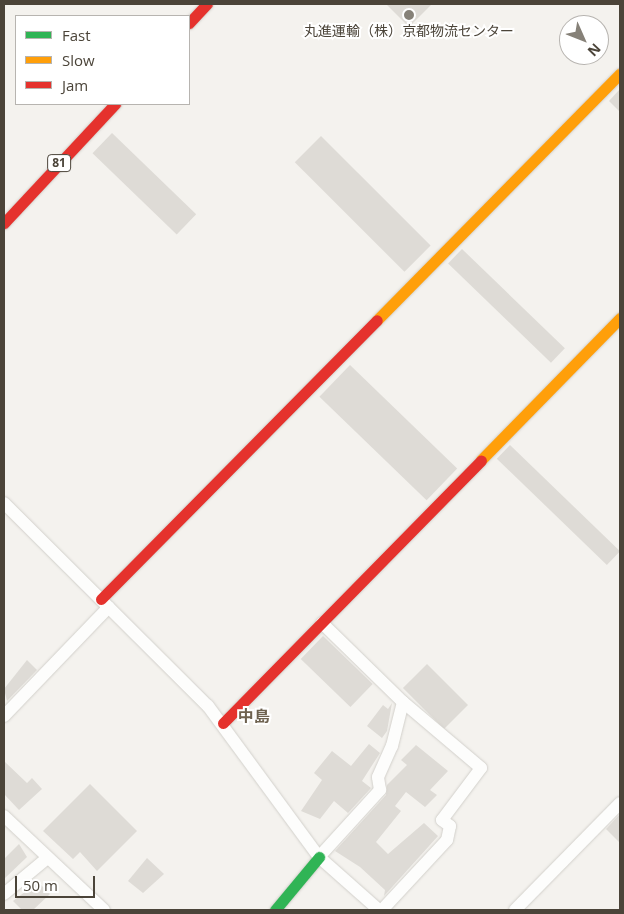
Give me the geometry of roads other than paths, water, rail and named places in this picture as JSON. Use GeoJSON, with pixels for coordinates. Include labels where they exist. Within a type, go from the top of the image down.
{"type":"FeatureCollection","features":[{"type":"Feature","properties":{"kind":"street"},"geometry":{"type":"LineString","coordinates":[[190,22],[206,4]]}},
{"type":"Feature","properties":{"kind":"street"},"geometry":{"type":"LineString","coordinates":[[4,716],[105,603],[620,74]]}},
{"type":"Feature","properties":{"kind":"street","name":"81"},"geometry":{"type":"LineString","coordinates":[[4,223],[114,105]]}},
{"type":"Feature","properties":{"kind":"street"},"geometry":{"type":"LineString","coordinates":[[224,723],[620,318]]}},
{"type":"Feature","properties":{"kind":"street"},"geometry":{"type":"LineString","coordinates":[[4,503],[224,723],[319,857],[381,910],[447,840],[450,826],[442,820],[481,768],[403,702],[322,623]]}},
{"type":"Feature","properties":{"kind":"street"},"geometry":{"type":"LineString","coordinates":[[275,910],[319,857],[380,790],[378,777],[392,746],[403,702]]}},
{"type":"Feature","properties":{"kind":"street"},"geometry":{"type":"LineString","coordinates":[[515,910],[620,803]]}},
{"type":"Feature","properties":{"kind":"street"},"geometry":{"type":"LineString","coordinates":[[4,816],[45,860],[104,910]]}},
{"type":"Feature","properties":{"kind":"street"},"geometry":{"type":"LineString","coordinates":[[4,894],[45,860]]}},
{"type":"Feature","properties":{"kind":"place","name":"丸進運輸（株）京都物流センター"},"geometry":{"type":"Point","coordinates":[409,15]}},
{"type":"Feature","properties":{"kind":"district","name":"中島"},"geometry":{"type":"Point","coordinates":[254,716]}}]}
